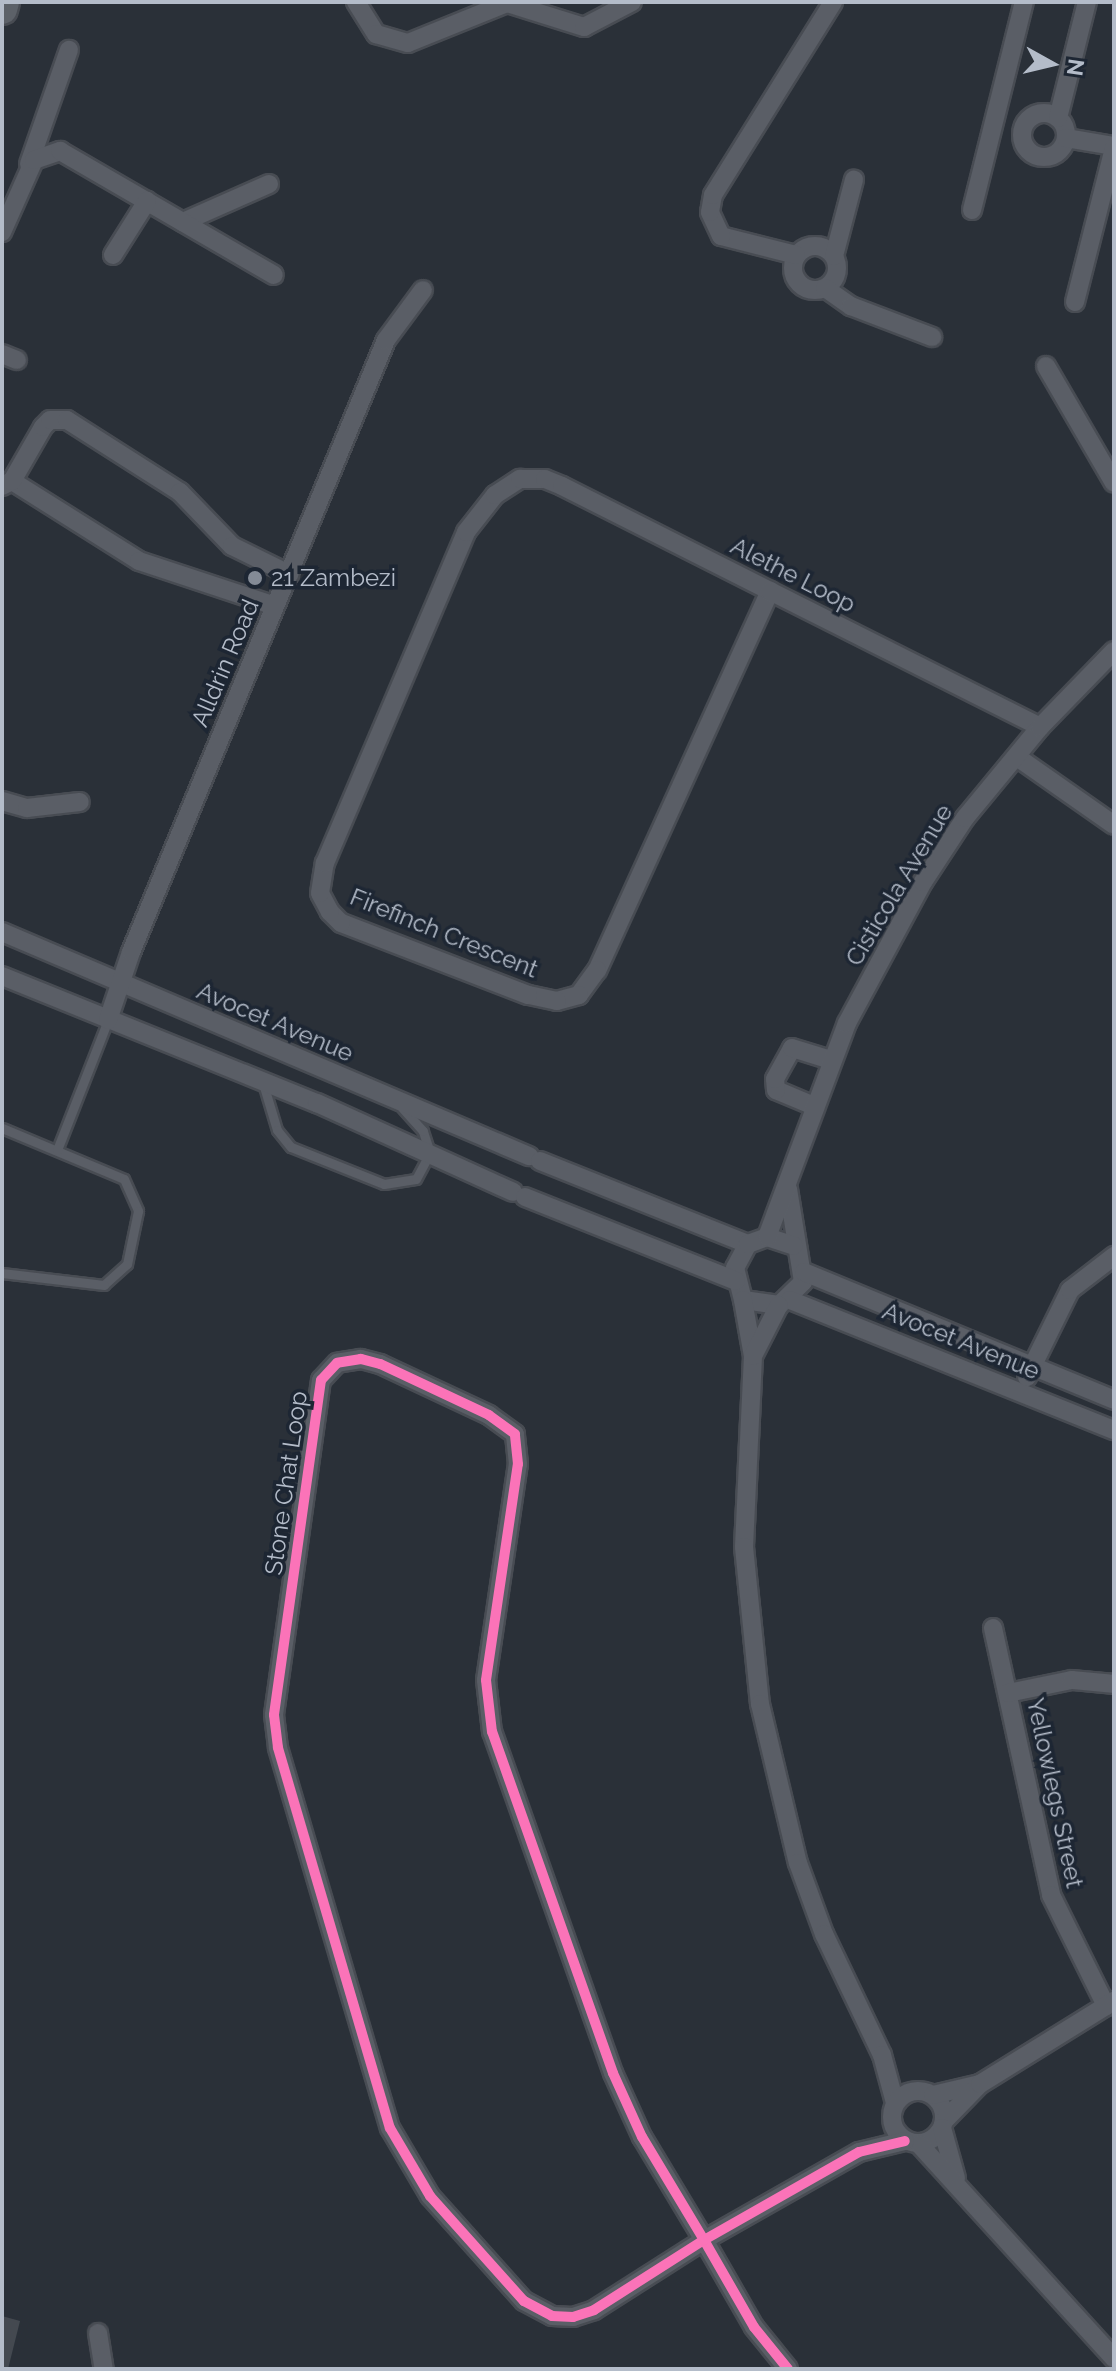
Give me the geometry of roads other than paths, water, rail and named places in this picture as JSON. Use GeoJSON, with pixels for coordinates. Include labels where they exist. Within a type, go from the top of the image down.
{"type":"FeatureCollection","features":[{"type":"Feature","properties":{"kind":"main road"},"geometry":{"type":"LineString","coordinates":[[2,9],[4,2]]}},
{"type":"Feature","properties":{"kind":"street"},"geometry":{"type":"LineString","coordinates":[[356,2],[376,34],[408,43],[507,3],[584,27],[632,2]]}},
{"type":"Feature","properties":{"kind":"street"},"geometry":{"type":"LineString","coordinates":[[833,2],[713,195],[710,212],[721,236],[796,255],[815,245],[834,256]]}},
{"type":"Feature","properties":{"kind":"street"},"geometry":{"type":"LineString","coordinates":[[972,210],[1024,2]]}},
{"type":"Feature","properties":{"kind":"street"},"geometry":{"type":"LineString","coordinates":[[1066,138],[1058,118],[1087,2]]}},
{"type":"Feature","properties":{"kind":"street"},"geometry":{"type":"LineString","coordinates":[[2,232],[69,50]]}},
{"type":"Feature","properties":{"kind":"street"},"geometry":{"type":"LineString","coordinates":[[1058,118],[1037,114],[1022,129],[1023,144],[1040,157],[1054,155],[1066,138]]}},
{"type":"Feature","properties":{"kind":"street"},"geometry":{"type":"LineString","coordinates":[[993,124],[1022,129]]}},
{"type":"Feature","properties":{"kind":"street"},"geometry":{"type":"LineString","coordinates":[[1066,138],[1114,147],[1075,302]]}},
{"type":"Feature","properties":{"kind":"street"},"geometry":{"type":"LineString","coordinates":[[25,175],[41,154],[60,151],[274,275]]}},
{"type":"Feature","properties":{"kind":"street"},"geometry":{"type":"LineString","coordinates":[[825,288],[837,271],[834,256],[854,180]]}},
{"type":"Feature","properties":{"kind":"street"},"geometry":{"type":"LineString","coordinates":[[183,222],[269,184]]}},
{"type":"Feature","properties":{"kind":"street"},"geometry":{"type":"LineString","coordinates":[[113,255],[147,201]]}},
{"type":"Feature","properties":{"kind":"street"},"geometry":{"type":"LineString","coordinates":[[796,255],[793,269],[798,283],[811,290],[825,288],[851,306],[932,337]]}},
{"type":"Feature","properties":{"kind":"street","name":"Alldrin Road"},"geometry":{"type":"LineString","coordinates":[[108,1020],[120,981],[386,340],[423,290]]}},
{"type":"Feature","properties":{"kind":"street"},"geometry":{"type":"LineString","coordinates":[[1046,366],[1114,483]]}},
{"type":"Feature","properties":{"kind":"street"},"geometry":{"type":"LineString","coordinates":[[275,606],[139,561],[7,484],[43,427],[50,420],[67,420],[180,492],[232,546],[259,564],[289,574]]}},
{"type":"Feature","properties":{"kind":"street","name":"Alethe Loop"},"geometry":{"type":"LineString","coordinates":[[520,479],[562,486],[1040,727]]}},
{"type":"Feature","properties":{"kind":"street","name":"Firefinch Crescent"},"geometry":{"type":"LineString","coordinates":[[520,479],[495,495],[466,532],[325,863],[320,893],[341,923],[528,995],[557,1001],[579,995],[597,970],[770,591]]}},
{"type":"Feature","properties":{"kind":"street","name":"Cisticola Avenue"},"geometry":{"type":"LineString","coordinates":[[767,1237],[831,1060],[923,882],[965,818],[1040,727],[1114,651]]}},
{"type":"Feature","properties":{"kind":"street"},"geometry":{"type":"LineString","coordinates":[[1017,757],[1114,825]]}},
{"type":"Feature","properties":{"kind":"street"},"geometry":{"type":"LineString","coordinates":[[3,804],[27,808],[80,802]]}},
{"type":"Feature","properties":{"kind":"street","name":"Avocet Avenue"},"geometry":{"type":"LineString","coordinates":[[2,932],[534,1159],[748,1244]]}},
{"type":"Feature","properties":{"kind":"street"},"geometry":{"type":"LineString","coordinates":[[2,976],[262,1080],[519,1195],[736,1281]]}},
{"type":"Feature","properties":{"kind":"street"},"geometry":{"type":"LineString","coordinates":[[814,1106],[776,1090],[775,1079],[792,1048],[831,1060]]}},
{"type":"Feature","properties":{"kind":"street","name":"Cisticola Avenue"},"geometry":{"type":"LineString","coordinates":[[787,1183],[794,1246]]}},
{"type":"Feature","properties":{"kind":"street"},"geometry":{"type":"LineString","coordinates":[[753,1356],[804,1272],[794,1246],[767,1237],[748,1244],[735,1268],[753,1356],[744,1547],[760,1704],[798,1863],[824,1934],[882,2055],[893,2110],[912,2142],[956,2181],[1030,2270],[1114,2358]]}},
{"type":"Feature","properties":{"kind":"street"},"geometry":{"type":"LineString","coordinates":[[1022,1390],[1070,1290],[1114,1256]]}},
{"type":"Feature","properties":{"kind":"street","name":"Avocet Avenue"},"geometry":{"type":"LineString","coordinates":[[804,1272],[1114,1400]]}},
{"type":"Feature","properties":{"kind":"street"},"geometry":{"type":"LineString","coordinates":[[743,1300],[785,1302]]}},
{"type":"Feature","properties":{"kind":"street","name":"Avocet Avenue"},"geometry":{"type":"LineString","coordinates":[[785,1302],[1022,1390],[1114,1430]]}},
{"type":"Feature","properties":{"kind":"street","name":"Stone Chat Loop"},"geometry":{"type":"LineString","coordinates":[[704,2240],[642,2137],[613,2073],[492,1732],[486,1680],[518,1464],[515,1434],[489,1415],[380,1364],[361,1359],[337,1363],[321,1380],[274,1715],[278,1748],[390,2128],[430,2196],[524,2301],[552,2316],[594,2310],[704,2240],[859,2152],[912,2142]]}},
{"type":"Feature","properties":{"kind":"street","name":"Yellowlegs Street"},"geometry":{"type":"LineString","coordinates":[[993,1628],[1051,1895],[1110,2003]]}},
{"type":"Feature","properties":{"kind":"street"},"geometry":{"type":"LineString","coordinates":[[1008,1693],[1072,1680],[1114,1684]]}},
{"type":"Feature","properties":{"kind":"street"},"geometry":{"type":"LineString","coordinates":[[912,2142],[943,2124],[980,2084],[1110,2003]]}},
{"type":"Feature","properties":{"kind":"street"},"geometry":{"type":"LineString","coordinates":[[882,2055],[926,2093],[943,2124],[956,2181]]}},
{"type":"Feature","properties":{"kind":"street"},"geometry":{"type":"LineString","coordinates":[[893,2110],[926,2093],[980,2084]]}},
{"type":"Feature","properties":{"kind":"street","name":"Stone Chat Loop"},"geometry":{"type":"LineString","coordinates":[[859,2152],[893,2110]]}},
{"type":"Feature","properties":{"kind":"street"},"geometry":{"type":"LineString","coordinates":[[704,2240],[754,2327],[788,2369]]}},
{"type":"Feature","properties":{"kind":"street"},"geometry":{"type":"LineString","coordinates":[[98,2333],[104,2369]]}},
{"type":"Feature","properties":{"kind":"lane"},"geometry":{"type":"LineString","coordinates":[[57,1150],[108,1020]]}},
{"type":"Feature","properties":{"kind":"lane"},"geometry":{"type":"LineString","coordinates":[[262,1080],[277,1130],[300,1153],[395,1185],[420,1175],[430,1153],[419,1126],[393,1099]]}},
{"type":"Feature","properties":{"kind":"lane"},"geometry":{"type":"LineString","coordinates":[[2,1128],[57,1150],[131,1187],[138,1211],[127,1264],[116,1279],[95,1287],[2,1273]]}},
{"type":"Feature","properties":{"kind":"place","name":"21 Zambezi"},"geometry":{"type":"Point","coordinates":[255,578]}}]}
